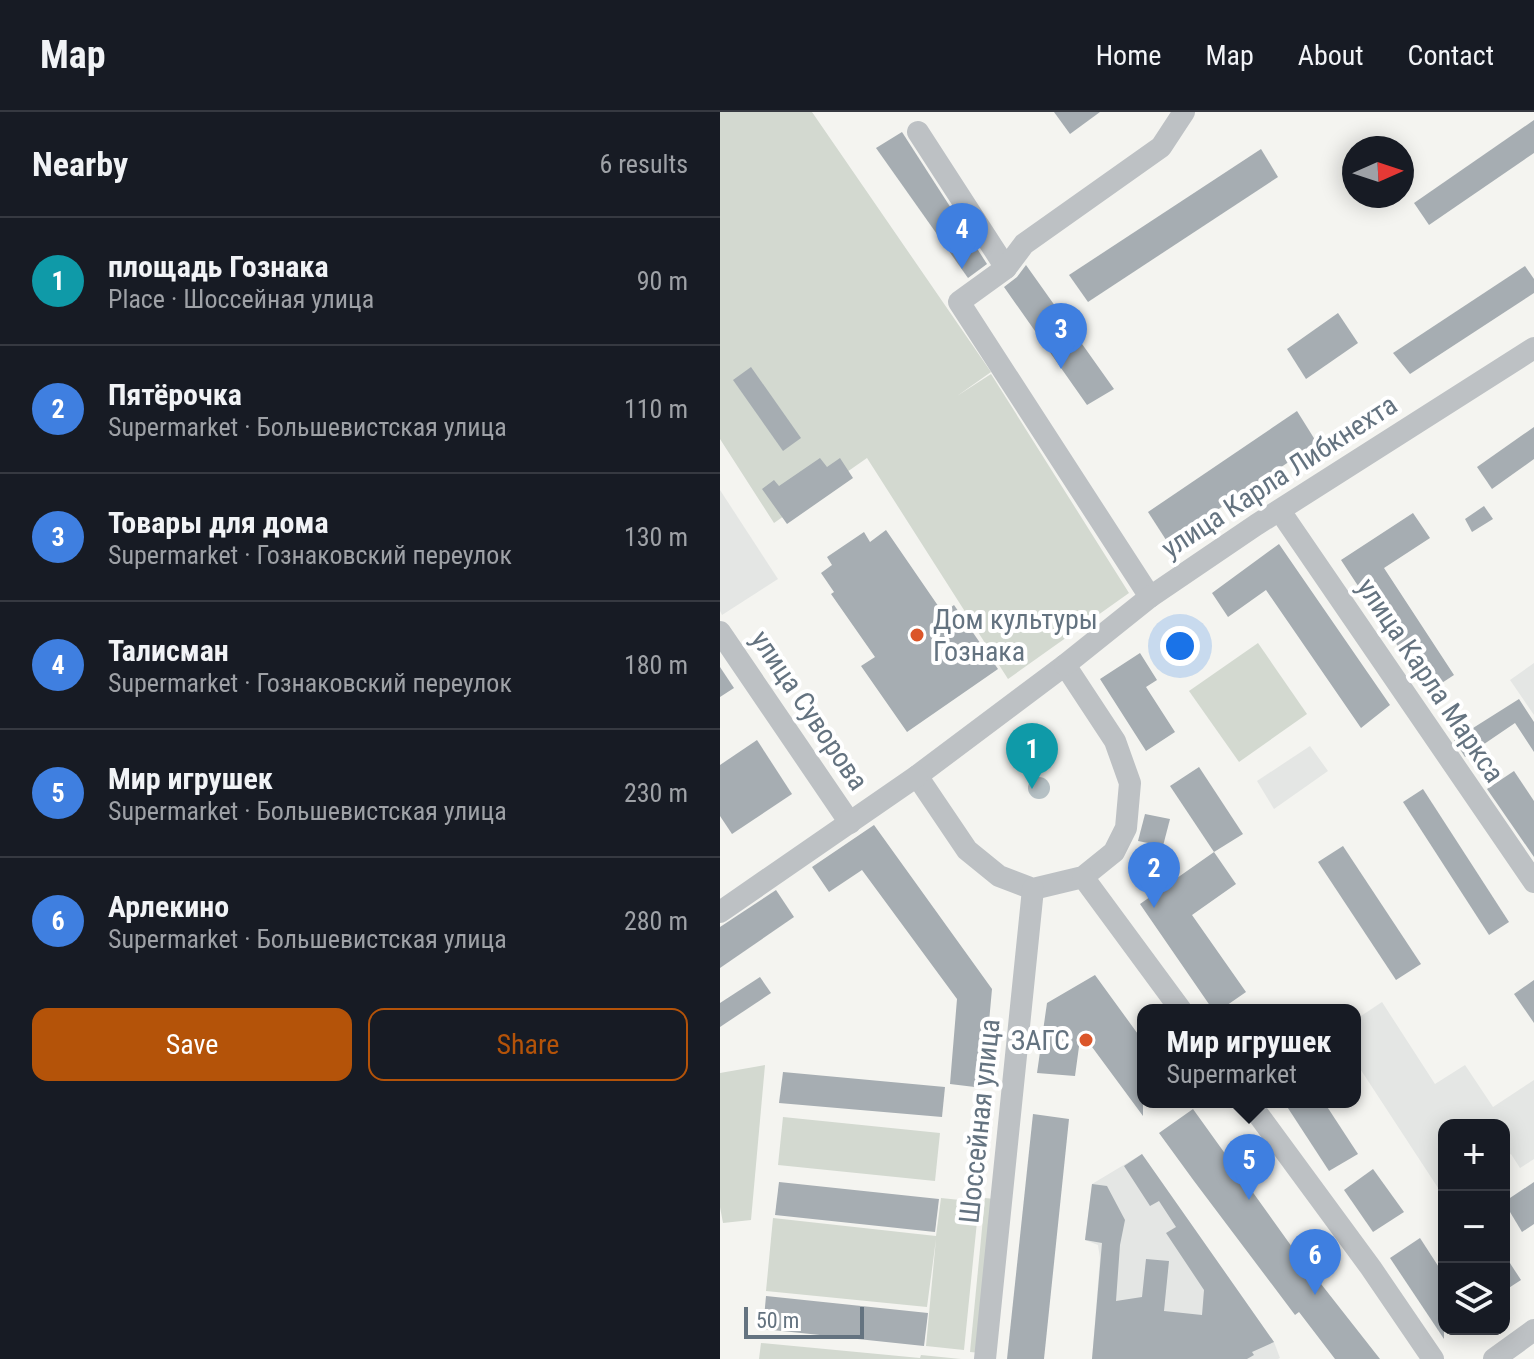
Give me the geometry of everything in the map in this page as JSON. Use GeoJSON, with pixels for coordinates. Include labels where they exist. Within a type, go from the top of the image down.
{"type":"FeatureCollection","features":[{"type":"Feature","properties":{"kind":"street"},"geometry":{"type":"LineString","coordinates":[[1150,597],[959,302],[1006,268],[1024,244],[1161,147],[1184,112]]}},
{"type":"Feature","properties":{"kind":"street"},"geometry":{"type":"LineString","coordinates":[[918,132],[1006,268]]}},
{"type":"Feature","properties":{"kind":"street","name":"улица Карла Либкнехта"},"geometry":{"type":"LineString","coordinates":[[1065,665],[1150,597],[1534,348]]}},
{"type":"Feature","properties":{"kind":"street","name":"улица Карла Маркса"},"geometry":{"type":"LineString","coordinates":[[1280,511],[1534,882]]}},
{"type":"Feature","properties":{"kind":"street","name":"улица Суворова"},"geometry":{"type":"LineString","coordinates":[[720,632],[850,823]]}},
{"type":"Feature","properties":{"kind":"street"},"geometry":{"type":"LineString","coordinates":[[720,912],[917,776],[1065,665],[1115,741],[1130,783],[1126,828],[1114,852],[1083,877],[1033,889],[999,876],[967,850],[917,776]]}},
{"type":"Feature","properties":{"kind":"street"},"geometry":{"type":"LineString","coordinates":[[1083,877],[1177,1004]]}},
{"type":"Feature","properties":{"kind":"street","name":"Шоссейная улица"},"geometry":{"type":"LineString","coordinates":[[985,1359],[1033,889]]}},
{"type":"Feature","properties":{"kind":"street"},"geometry":{"type":"LineString","coordinates":[[1253,1108],[1371,1268],[1433,1359]]}},
{"type":"Feature","properties":{"kind":"street"},"geometry":{"type":"LineString","coordinates":[[1494,1359],[1534,1330]]}},
{"type":"Feature","properties":{"kind":"shaded area"},"geometry":{"type":"Polygon","coordinates":[[[720,112],[812,112],[991,372],[957,396],[991,374],[1129,593],[1008,679],[867,458],[774,523],[720,439],[720,112]]]}},
{"type":"Feature","properties":{"kind":"shaded area"},"geometry":{"type":"Polygon","coordinates":[[[720,490],[778,579],[722,615],[720,611],[720,490]]]}},
{"type":"Feature","properties":{"kind":"shaded area"},"geometry":{"type":"Polygon","coordinates":[[[1258,643],[1307,714],[1239,762],[1189,691],[1258,643]]]}},
{"type":"Feature","properties":{"kind":"shaded area"},"geometry":{"type":"Polygon","coordinates":[[[1534,663],[1534,715],[1510,680],[1534,663]]]}},
{"type":"Feature","properties":{"kind":"shaded area"},"geometry":{"type":"Polygon","coordinates":[[[1310,746],[1328,771],[1274,809],[1257,781],[1310,746]]]}},
{"type":"Feature","properties":{"kind":"shaded area"},"geometry":{"type":"Polygon","coordinates":[[[1035,777],[1043,777],[1050,788],[1043,799],[1035,799],[1028,792],[1028,784],[1035,777]]]}},
{"type":"Feature","properties":{"kind":"shaded area"},"geometry":{"type":"Polygon","coordinates":[[[1382,1002],[1435,1084],[1465,1065],[1493,1107],[1534,1080],[1534,1159],[1520,1168],[1510,1155],[1510,1119],[1438,1119],[1438,1188],[1361,1070],[1361,1016],[1382,1002]]]}},
{"type":"Feature","properties":{"kind":"shaded area"},"geometry":{"type":"Polygon","coordinates":[[[765,1065],[751,1220],[723,1223],[720,1207],[720,1073],[765,1065]]]}},
{"type":"Feature","properties":{"kind":"shaded area"},"geometry":{"type":"Polygon","coordinates":[[[783,1117],[940,1133],[935,1181],[778,1165],[783,1117]]]}},
{"type":"Feature","properties":{"kind":"shaded area"},"geometry":{"type":"Polygon","coordinates":[[[1142,1154],[1274,1342],[1280,1358],[1092,1359],[1100,1258],[1098,1245],[1085,1240],[1092,1184],[1142,1154]]]}},
{"type":"Feature","properties":{"kind":"shaded area"},"geometry":{"type":"Polygon","coordinates":[[[941,1198],[979,1202],[964,1350],[926,1346],[936,1239],[927,1307],[766,1291],[773,1218],[936,1236],[941,1198]]]}},
{"type":"Feature","properties":{"kind":"shaded area"},"geometry":{"type":"Polygon","coordinates":[[[985,1198],[995,1199],[981,1353],[970,1352],[985,1198]]]}},
{"type":"Feature","properties":{"kind":"shaded area"},"geometry":{"type":"Polygon","coordinates":[[[761,1343],[920,1358],[921,1355],[961,1359],[759,1359],[761,1343]]]}},
{"type":"Feature","properties":{"kind":"building"},"geometry":{"type":"Polygon","coordinates":[[[1054,112],[1100,112],[1070,134],[1054,112]]]}},
{"type":"Feature","properties":{"kind":"building"},"geometry":{"type":"Polygon","coordinates":[[[1534,120],[1534,153],[1429,225],[1414,203],[1534,120]]]}},
{"type":"Feature","properties":{"kind":"building"},"geometry":{"type":"Polygon","coordinates":[[[902,132],[987,264],[968,278],[876,148],[902,132]]]}},
{"type":"Feature","properties":{"kind":"building"},"geometry":{"type":"Polygon","coordinates":[[[1261,149],[1278,177],[1088,302],[1069,275],[1261,149]]]}},
{"type":"Feature","properties":{"kind":"building"},"geometry":{"type":"Polygon","coordinates":[[[1026,265],[1114,389],[1087,405],[1004,287],[1026,265]]]}},
{"type":"Feature","properties":{"kind":"building"},"geometry":{"type":"Polygon","coordinates":[[[1525,266],[1534,279],[1534,293],[1410,374],[1393,353],[1525,266]]]}},
{"type":"Feature","properties":{"kind":"building"},"geometry":{"type":"Polygon","coordinates":[[[1338,313],[1358,343],[1306,379],[1287,349],[1338,313]]]}},
{"type":"Feature","properties":{"kind":"building"},"geometry":{"type":"Polygon","coordinates":[[[751,367],[801,438],[783,451],[733,380],[751,367]]]}},
{"type":"Feature","properties":{"kind":"building"},"geometry":{"type":"Polygon","coordinates":[[[1297,411],[1317,443],[1168,543],[1148,512],[1297,411]]]}},
{"type":"Feature","properties":{"kind":"building"},"geometry":{"type":"Polygon","coordinates":[[[1534,427],[1534,459],[1492,489],[1477,467],[1534,427]]]}},
{"type":"Feature","properties":{"kind":"building"},"geometry":{"type":"Polygon","coordinates":[[[820,458],[827,467],[840,458],[853,478],[787,524],[762,489],[774,480],[779,486],[820,458]]]}},
{"type":"Feature","properties":{"kind":"building"},"geometry":{"type":"Polygon","coordinates":[[[1484,506],[1493,519],[1472,532],[1465,519],[1484,506]]]}},
{"type":"Feature","properties":{"kind":"building"},"geometry":{"type":"Polygon","coordinates":[[[1413,513],[1430,538],[1384,568],[1454,675],[1428,692],[1341,560],[1413,513]]]}},
{"type":"Feature","properties":{"kind":"building","name":"Дом культуры Гознака"},"geometry":{"type":"Polygon","coordinates":[[[886,530],[943,613],[954,605],[998,669],[907,732],[861,666],[875,657],[831,594],[834,592],[821,573],[832,565],[827,557],[864,532],[870,542],[886,530]]]}},
{"type":"Feature","properties":{"kind":"building"},"geometry":{"type":"Polygon","coordinates":[[[1279,544],[1390,705],[1361,728],[1266,590],[1228,617],[1212,593],[1279,544]]]}},
{"type":"Feature","properties":{"kind":"building"},"geometry":{"type":"Polygon","coordinates":[[[1140,653],[1157,680],[1146,687],[1175,732],[1146,751],[1100,679],[1140,653]]]}},
{"type":"Feature","properties":{"kind":"building"},"geometry":{"type":"Polygon","coordinates":[[[720,667],[734,688],[720,697],[720,667]]]}},
{"type":"Feature","properties":{"kind":"building"},"geometry":{"type":"Polygon","coordinates":[[[1519,699],[1534,722],[1534,752],[1515,723],[1465,757],[1454,740],[1519,699]]]}},
{"type":"Feature","properties":{"kind":"building"},"geometry":{"type":"Polygon","coordinates":[[[757,740],[792,794],[732,834],[720,816],[720,765],[757,740]]]}},
{"type":"Feature","properties":{"kind":"building"},"geometry":{"type":"Polygon","coordinates":[[[1199,767],[1243,834],[1214,852],[1170,786],[1199,767]]]}},
{"type":"Feature","properties":{"kind":"building"},"geometry":{"type":"Polygon","coordinates":[[[1514,771],[1534,801],[1534,857],[1487,789],[1514,771]]]}},
{"type":"Feature","properties":{"kind":"building"},"geometry":{"type":"Polygon","coordinates":[[[1423,789],[1509,922],[1489,935],[1403,802],[1423,789]]]}},
{"type":"Feature","properties":{"kind":"building"},"geometry":{"type":"Polygon","coordinates":[[[1145,814],[1170,819],[1163,846],[1138,841],[1145,814]]]}},
{"type":"Feature","properties":{"kind":"building"},"geometry":{"type":"Polygon","coordinates":[[[874,825],[992,989],[983,1088],[950,1084],[957,999],[862,870],[829,892],[812,867],[874,825]]]}},
{"type":"Feature","properties":{"kind":"building"},"geometry":{"type":"Polygon","coordinates":[[[1343,846],[1421,964],[1396,980],[1318,862],[1343,846]]]}},
{"type":"Feature","properties":{"kind":"building"},"geometry":{"type":"Polygon","coordinates":[[[1214,852],[1236,884],[1192,915],[1246,992],[1229,1004],[1209,1004],[1140,904],[1214,852]]]}},
{"type":"Feature","properties":{"kind":"building"},"geometry":{"type":"Polygon","coordinates":[[[776,890],[794,917],[720,968],[720,927],[776,890]]]}},
{"type":"Feature","properties":{"kind":"building"},"geometry":{"type":"Polygon","coordinates":[[[1095,975],[1137,1033],[1137,1108],[1081,1032],[1075,1076],[1037,1073],[1047,1003],[1095,975]]]}},
{"type":"Feature","properties":{"kind":"building"},"geometry":{"type":"Polygon","coordinates":[[[760,977],[771,993],[720,1027],[720,1003],[760,977]]]}},
{"type":"Feature","properties":{"kind":"building"},"geometry":{"type":"Polygon","coordinates":[[[1534,980],[1534,1023],[1514,994],[1534,980]]]}},
{"type":"Feature","properties":{"kind":"building"},"geometry":{"type":"Polygon","coordinates":[[[783,1072],[945,1087],[942,1117],[779,1103],[783,1072]]]}},
{"type":"Feature","properties":{"kind":"building"},"geometry":{"type":"Polygon","coordinates":[[[1288,1108],[1328,1108],[1358,1154],[1329,1171],[1288,1108]]]}},
{"type":"Feature","properties":{"kind":"building"},"geometry":{"type":"Polygon","coordinates":[[[1193,1109],[1292,1247],[1380,1359],[1335,1359],[1299,1312],[1295,1315],[1194,1181],[1159,1133],[1193,1109]]]}},
{"type":"Feature","properties":{"kind":"building"},"geometry":{"type":"Polygon","coordinates":[[[1033,1114],[1069,1119],[1044,1359],[1007,1359],[1033,1114]]]}},
{"type":"Feature","properties":{"kind":"building"},"geometry":{"type":"Polygon","coordinates":[[[1142,1154],[1274,1342],[1252,1352],[1254,1355],[1247,1359],[1092,1359],[1102,1243],[1085,1240],[1092,1184],[1107,1186],[1125,1220],[1116,1301],[1142,1297],[1146,1259],[1169,1261],[1164,1311],[1202,1315],[1204,1290],[1166,1233],[1176,1227],[1159,1201],[1150,1206],[1124,1166],[1142,1154]]]}},
{"type":"Feature","properties":{"kind":"building"},"geometry":{"type":"Polygon","coordinates":[[[1373,1169],[1404,1212],[1373,1232],[1344,1190],[1373,1169]]]}},
{"type":"Feature","properties":{"kind":"building"},"geometry":{"type":"Polygon","coordinates":[[[779,1182],[939,1199],[935,1232],[775,1215],[779,1182]]]}},
{"type":"Feature","properties":{"kind":"building"},"geometry":{"type":"Polygon","coordinates":[[[1534,1182],[1534,1224],[1522,1232],[1510,1212],[1510,1198],[1534,1182]]]}},
{"type":"Feature","properties":{"kind":"building"},"geometry":{"type":"Polygon","coordinates":[[[1420,1238],[1438,1266],[1438,1330],[1390,1258],[1420,1238]]]}},
{"type":"Feature","properties":{"kind":"building"},"geometry":{"type":"Polygon","coordinates":[[[1510,1263],[1521,1280],[1510,1287],[1510,1263]]]}},
{"type":"Feature","properties":{"kind":"building"},"geometry":{"type":"Polygon","coordinates":[[[766,1296],[928,1313],[924,1346],[763,1329],[766,1296]]]}},
{"type":"Feature","properties":{"kind":"place","name":"Талисман"},"geometry":{"type":"Point","coordinates":[962,269]}},
{"type":"Feature","properties":{"kind":"place","name":"Товары для дома"},"geometry":{"type":"Point","coordinates":[1061,369]}},
{"type":"Feature","properties":{"kind":"place","name":"Дом культуры Гознака"},"geometry":{"type":"Point","coordinates":[917,635]}},
{"type":"Feature","properties":{"kind":"place","name":"площадь Гознака"},"geometry":{"type":"Point","coordinates":[1032,789]}},
{"type":"Feature","properties":{"kind":"place","name":"Пятёрочка"},"geometry":{"type":"Point","coordinates":[1154,908]}},
{"type":"Feature","properties":{"kind":"place","name":"ЗАГС"},"geometry":{"type":"Point","coordinates":[1086,1040]}},
{"type":"Feature","properties":{"kind":"place","name":"Мир игрушек"},"geometry":{"type":"Point","coordinates":[1249,1200]}},
{"type":"Feature","properties":{"kind":"place","name":"Арлекино"},"geometry":{"type":"Point","coordinates":[1315,1295]}}]}
